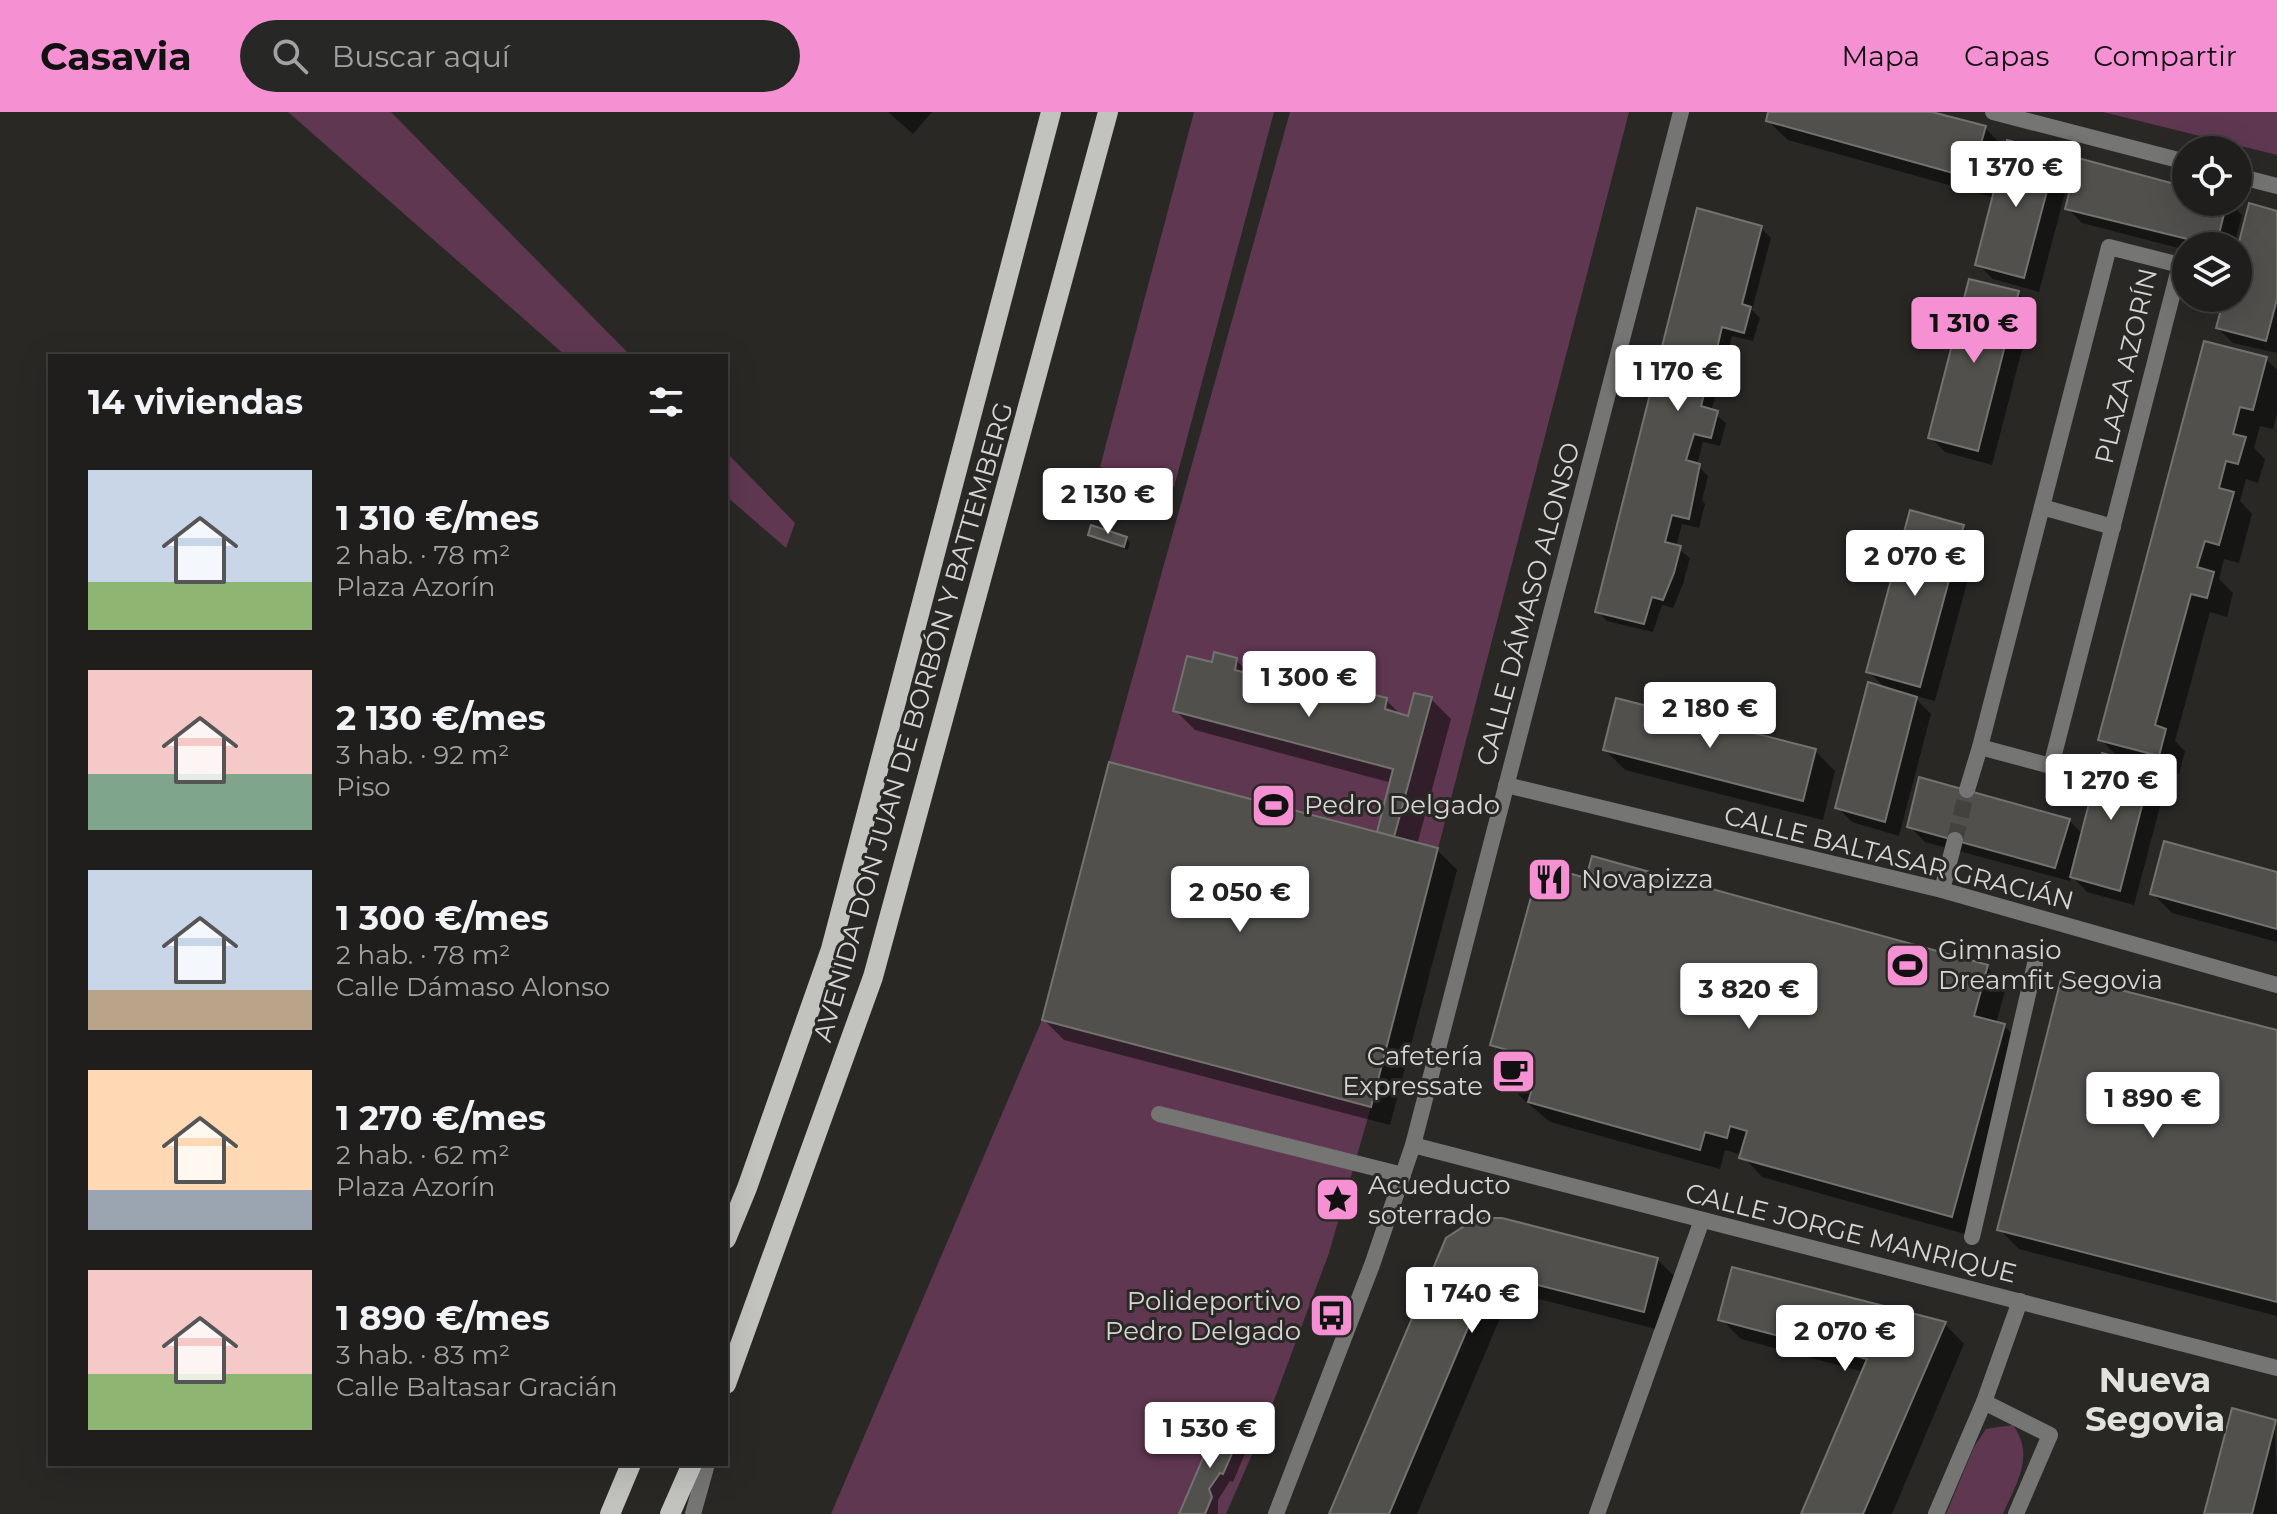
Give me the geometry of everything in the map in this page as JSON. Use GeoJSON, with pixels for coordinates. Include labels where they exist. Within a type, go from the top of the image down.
{"type":"FeatureCollection","features":[{"type":"Feature","properties":{"kind":"main road","name":"AVENIDA DON JUAN DE BORBÓN Y BATTEMBERG"},"geometry":{"type":"LineString","coordinates":[[728,1234],[831,949],[1051,112]]}},
{"type":"Feature","properties":{"kind":"main road","name":"AVENIDA DON JUAN DE BORBÓN Y BATTEMBERG"},"geometry":{"type":"LineString","coordinates":[[730,1375],[873,977],[1108,112]]}},
{"type":"Feature","properties":{"kind":"main road"},"geometry":{"type":"LineString","coordinates":[[610,1514],[630,1466]]}},
{"type":"Feature","properties":{"kind":"main road"},"geometry":{"type":"LineString","coordinates":[[670,1514],[691,1466]]}},
{"type":"Feature","properties":{"kind":"street","name":"CALLE DÁMASO ALONSO"},"geometry":{"type":"LineString","coordinates":[[1276,1514],[1372,1265],[1413,1145],[1681,112]]}},
{"type":"Feature","properties":{"kind":"street"},"geometry":{"type":"LineString","coordinates":[[1993,112],[2172,158]]}},
{"type":"Feature","properties":{"kind":"street"},"geometry":{"type":"LineString","coordinates":[[2252,180],[2277,186]]}},
{"type":"Feature","properties":{"kind":"street","name":"PLAZA AZORÍN"},"geometry":{"type":"LineString","coordinates":[[1967,790],[2109,247],[2180,265],[2051,766],[1980,747]]}},
{"type":"Feature","properties":{"kind":"street"},"geometry":{"type":"LineString","coordinates":[[2042,507],[2113,527]]}},
{"type":"Feature","properties":{"kind":"street","name":"CALLE BALTASAR GRACIÁN"},"geometry":{"type":"LineString","coordinates":[[1506,785],[1942,890],[2277,985]]}},
{"type":"Feature","properties":{"kind":"street"},"geometry":{"type":"LineString","coordinates":[[1942,890],[1955,840]]}},
{"type":"Feature","properties":{"kind":"street"},"geometry":{"type":"LineString","coordinates":[[1972,1237],[2035,964]]}},
{"type":"Feature","properties":{"kind":"street"},"geometry":{"type":"LineString","coordinates":[[1159,1114],[1403,1175]]}},
{"type":"Feature","properties":{"kind":"street","name":"CALLE JORGE MANRIQUE"},"geometry":{"type":"LineString","coordinates":[[1413,1145],[2277,1368]]}},
{"type":"Feature","properties":{"kind":"street"},"geometry":{"type":"LineString","coordinates":[[1597,1514],[1702,1220]]}},
{"type":"Feature","properties":{"kind":"street"},"geometry":{"type":"LineString","coordinates":[[1936,1514],[1984,1402],[2020,1301]]}},
{"type":"Feature","properties":{"kind":"street"},"geometry":{"type":"LineString","coordinates":[[1984,1402],[2050,1435],[2016,1514]]}},
{"type":"Feature","properties":{"kind":"street"},"geometry":{"type":"LineString","coordinates":[[693,1514],[706,1466]]}},
{"type":"Feature","properties":{"kind":"shaded area"},"geometry":{"type":"Polygon","coordinates":[[[288,112],[391,112],[629,354],[564,354],[288,112]]]}},
{"type":"Feature","properties":{"kind":"shaded area"},"geometry":{"type":"Polygon","coordinates":[[[1194,112],[1274,112],[1174,487],[1100,467],[1194,112]]]}},
{"type":"Feature","properties":{"kind":"shaded area","name":"Pedro Delgado"},"geometry":{"type":"Polygon","coordinates":[[[1290,112],[1629,112],[1371,1107],[1329,1253],[1264,1427],[1226,1514],[831,1514],[1042,1020],[1109,762],[1290,112]]]}},
{"type":"Feature","properties":{"kind":"shaded area"},"geometry":{"type":"Polygon","coordinates":[[[2103,112],[2277,112],[2277,155],[2252,149],[2252,136],[2200,136],[2103,112]]]}},
{"type":"Feature","properties":{"kind":"shaded area"},"geometry":{"type":"Polygon","coordinates":[[[728,454],[795,523],[786,548],[728,498],[728,454]]]}},
{"type":"Feature","properties":{"kind":"shaded area"},"geometry":{"type":"Polygon","coordinates":[[[2013,1425],[2023,1447],[2022,1469],[2003,1514],[1946,1514],[1974,1447],[1986,1429],[2013,1425]]]}},
{"type":"Feature","properties":{"kind":"building"},"geometry":{"type":"Polygon","coordinates":[[[1768,112],[1932,112],[1986,126],[1971,178],[1766,121],[1768,112]]]}},
{"type":"Feature","properties":{"kind":"building"},"geometry":{"type":"Polygon","coordinates":[[[2007,140],[2057,153],[2024,278],[1975,265],[2007,140]]]}},
{"type":"Feature","properties":{"kind":"building"},"geometry":{"type":"Polygon","coordinates":[[[2078,158],[2172,183],[2172,216],[2224,216],[2220,232],[2172,232],[2172,235],[2065,209],[2078,158]]]}},
{"type":"Feature","properties":{"kind":"building"},"geometry":{"type":"Polygon","coordinates":[[[2252,204],[2277,211],[2277,299],[2266,341],[2216,328],[2220,312],[2252,312],[2252,232],[2242,232],[2246,216],[2252,216],[2252,204]]]}},
{"type":"Feature","properties":{"kind":"building"},"geometry":{"type":"Polygon","coordinates":[[[1697,208],[1762,226],[1742,304],[1751,307],[1744,333],[1722,327],[1716,353],[1728,357],[1721,383],[1708,379],[1701,406],[1718,411],[1711,438],[1694,434],[1686,460],[1700,464],[1689,519],[1672,515],[1665,542],[1681,546],[1674,573],[1663,600],[1652,597],[1644,624],[1595,612],[1697,208]]]}},
{"type":"Feature","properties":{"kind":"building"},"geometry":{"type":"Polygon","coordinates":[[[1969,279],[2019,291],[1978,451],[1928,438],[1969,279]]]}},
{"type":"Feature","properties":{"kind":"building"},"geometry":{"type":"Polygon","coordinates":[[[2204,341],[2267,357],[2253,410],[2240,407],[2233,434],[2246,437],[2238,464],[2226,461],[2219,488],[2234,492],[2219,545],[2205,541],[2197,567],[2214,572],[2207,598],[2191,594],[2155,725],[2166,729],[2159,756],[2098,740],[2204,341]]]}},
{"type":"Feature","properties":{"kind":"building"},"geometry":{"type":"Polygon","coordinates":[[[1910,510],[1964,525],[1920,687],[1866,672],[1910,510]]]}},
{"type":"Feature","properties":{"kind":"building"},"geometry":{"type":"Polygon","coordinates":[[[1091,525],[1127,537],[1124,547],[1088,535],[1091,525]]]}},
{"type":"Feature","properties":{"kind":"building"},"geometry":{"type":"Polygon","coordinates":[[[1214,652],[1237,658],[1235,670],[1250,674],[1252,663],[1274,669],[1271,681],[1287,685],[1290,674],[1311,680],[1309,687],[1327,692],[1329,683],[1350,688],[1347,699],[1364,703],[1367,693],[1387,698],[1385,709],[1408,716],[1414,693],[1432,697],[1394,837],[1377,832],[1393,769],[1173,711],[1187,656],[1212,662],[1214,652]]]}},
{"type":"Feature","properties":{"kind":"building"},"geometry":{"type":"Polygon","coordinates":[[[1868,682],[1917,697],[1885,822],[1835,808],[1868,682]]]}},
{"type":"Feature","properties":{"kind":"building"},"geometry":{"type":"Polygon","coordinates":[[[1616,698],[1816,749],[1803,801],[1603,750],[1616,698]]]}},
{"type":"Feature","properties":{"kind":"building"},"geometry":{"type":"Polygon","coordinates":[[[2102,753],[2152,767],[2120,891],[2070,877],[2102,753]]]}},
{"type":"Feature","properties":{"kind":"building"},"geometry":{"type":"Polygon","coordinates":[[[1109,762],[1438,848],[1371,1107],[1042,1020],[1109,762]]]}},
{"type":"Feature","properties":{"kind":"building"},"geometry":{"type":"Polygon","coordinates":[[[1919,777],[2070,819],[2055,868],[1907,827],[1919,777]]]}},
{"type":"Feature","properties":{"kind":"building"},"geometry":{"type":"Polygon","coordinates":[[[2164,841],[2277,872],[2277,929],[2150,894],[2164,841]]]}},
{"type":"Feature","properties":{"kind":"building"},"geometry":{"type":"Polygon","coordinates":[[[1592,856],[1988,965],[1974,1016],[2005,1024],[1952,1217],[1739,1158],[1747,1131],[1730,1126],[1727,1138],[1705,1132],[1700,1150],[1528,1102],[1532,1089],[1502,1081],[1510,1051],[1490,1045],[1540,865],[1586,878],[1592,856]]]}},
{"type":"Feature","properties":{"kind":"building"},"geometry":{"type":"Polygon","coordinates":[[[2062,975],[2277,1030],[2277,1302],[1997,1230],[2062,975]]]}},
{"type":"Feature","properties":{"kind":"building"},"geometry":{"type":"Polygon","coordinates":[[[1485,1218],[1502,1218],[1658,1258],[1644,1312],[1491,1273],[1389,1514],[1329,1514],[1446,1238],[1469,1223],[1485,1218]]]}},
{"type":"Feature","properties":{"kind":"building"},"geometry":{"type":"Polygon","coordinates":[[[1732,1267],[1946,1322],[1863,1514],[1801,1514],[1867,1359],[1718,1320],[1732,1267]]]}},
{"type":"Feature","properties":{"kind":"building"},"geometry":{"type":"Polygon","coordinates":[[[2232,1408],[2276,1420],[2252,1514],[2204,1514],[2232,1408]]]}},
{"type":"Feature","properties":{"kind":"building"},"geometry":{"type":"Polygon","coordinates":[[[1218,1423],[1241,1433],[1223,1474],[1220,1473],[1209,1489],[1212,1497],[1205,1514],[1179,1514],[1218,1423]]]}},
{"type":"Feature","properties":{"kind":"tunnel"},"geometry":{"type":"LineString","coordinates":[[1955,840],[1967,790]]}},
{"type":"Feature","properties":{"kind":"place","name":"Pedro Delgado"},"geometry":{"type":"Point","coordinates":[1273,805]}},
{"type":"Feature","properties":{"kind":"place","name":"Novapizza"},"geometry":{"type":"Point","coordinates":[1550,879]}},
{"type":"Feature","properties":{"kind":"place","name":"Gimnasio Dreamfit Segovia"},"geometry":{"type":"Point","coordinates":[1907,965]}},
{"type":"Feature","properties":{"kind":"place","name":"Cafetería Expressate"},"geometry":{"type":"Point","coordinates":[1514,1071]}},
{"type":"Feature","properties":{"kind":"place","name":"Acueducto soterrado"},"geometry":{"type":"Point","coordinates":[1337,1200]}},
{"type":"Feature","properties":{"kind":"place","name":"Polideportivo Pedro Delgado"},"geometry":{"type":"Point","coordinates":[1332,1316]}},
{"type":"Feature","properties":{"kind":"district","name":"Nueva Segovia"},"geometry":{"type":"Point","coordinates":[2155,1400]}}]}
